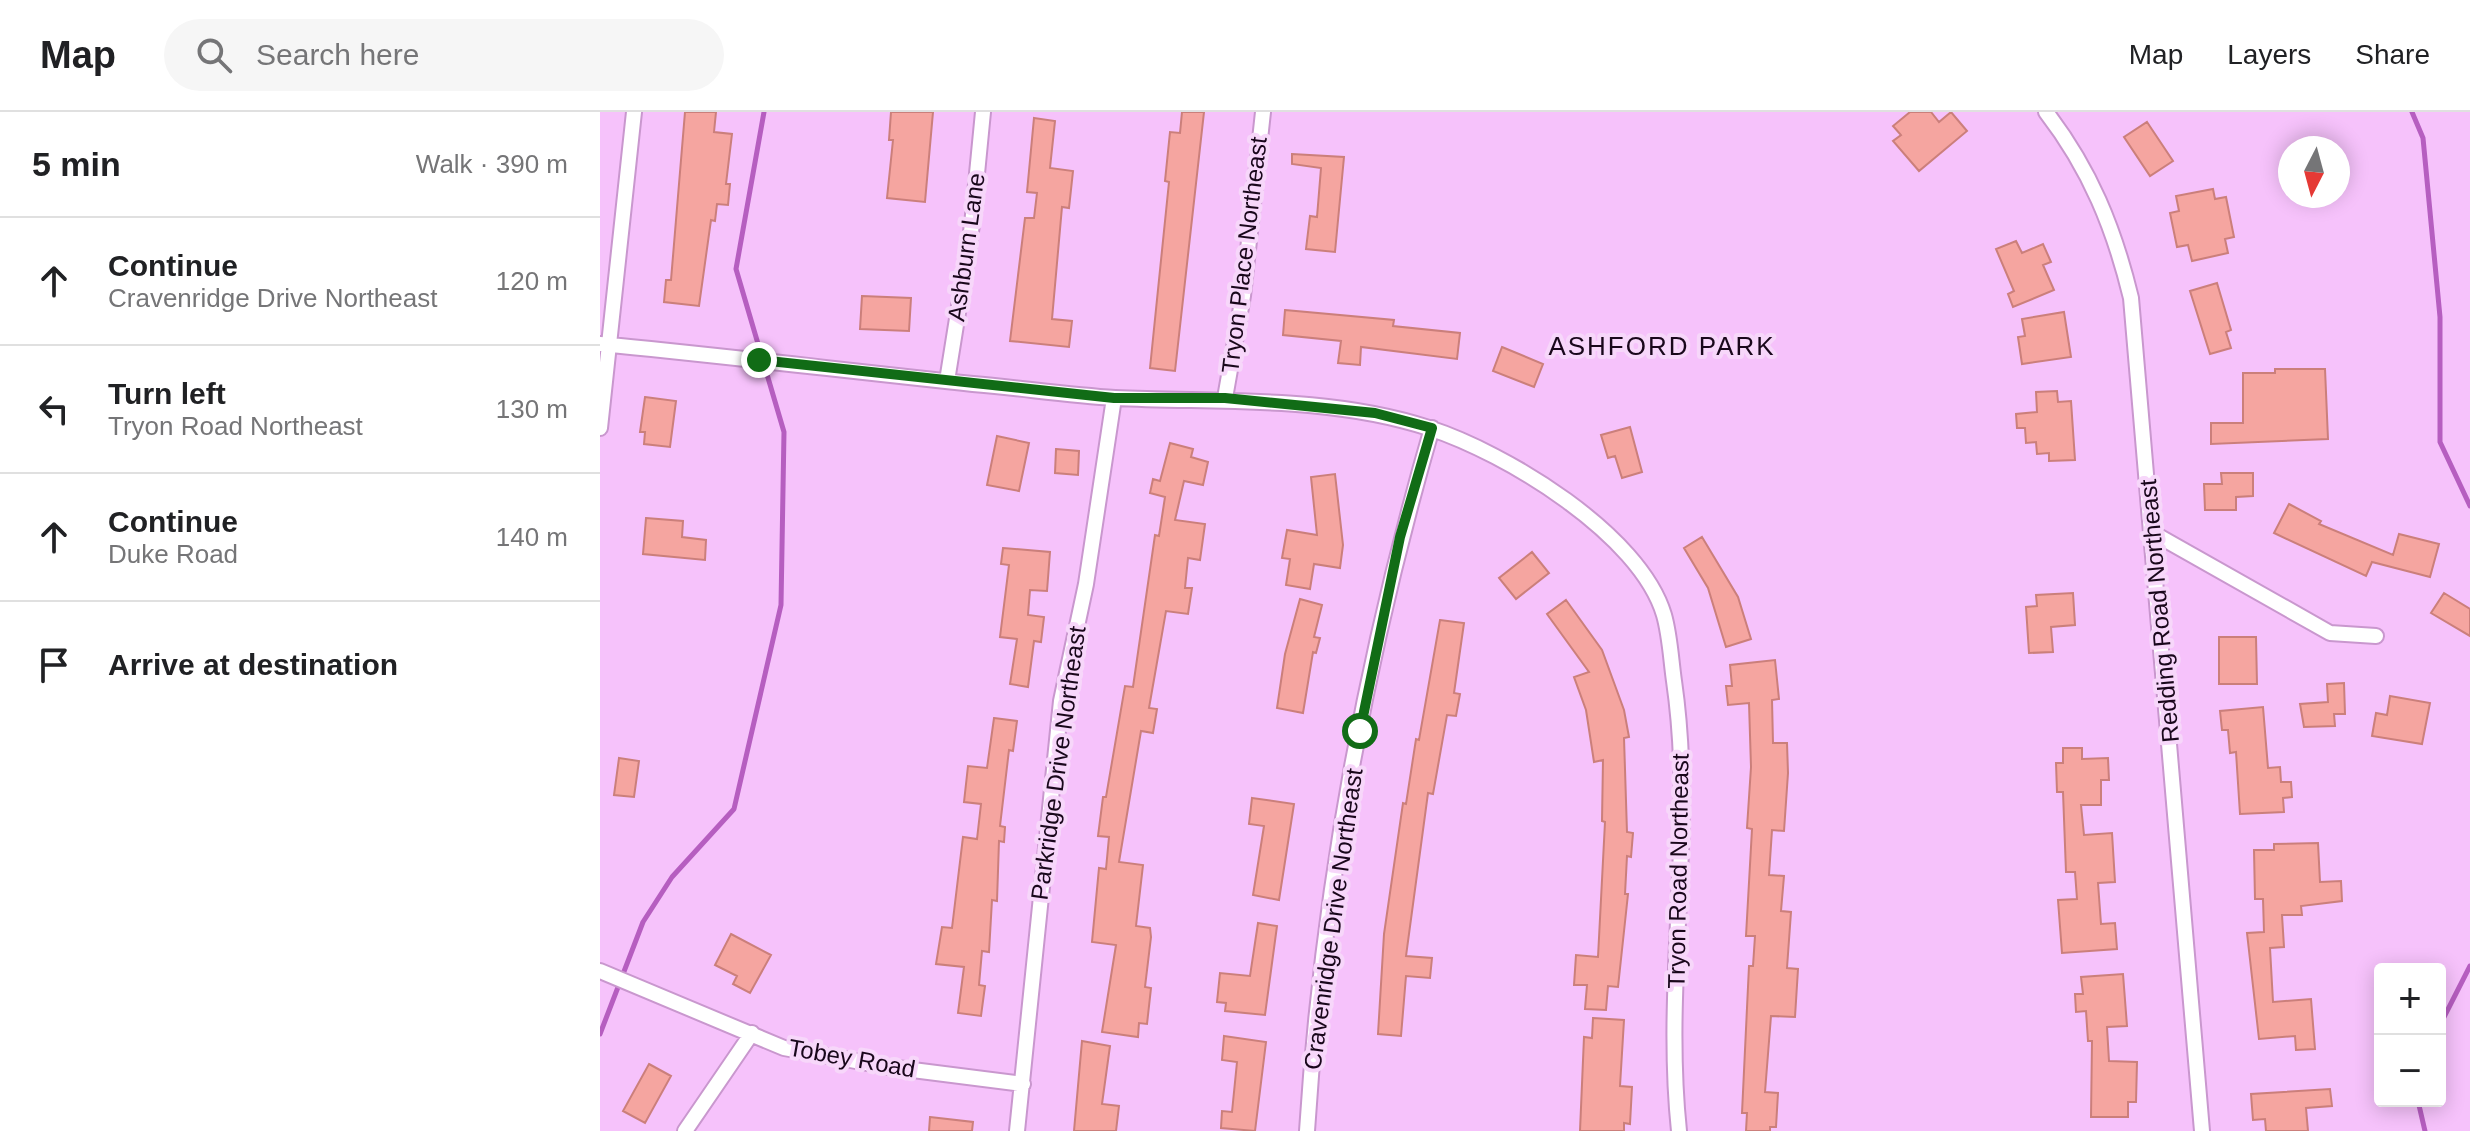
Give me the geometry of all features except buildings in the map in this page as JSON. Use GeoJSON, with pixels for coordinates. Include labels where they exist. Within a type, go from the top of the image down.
{"type":"FeatureCollection","features":[{"type":"Feature","properties":{"kind":"street"},"geometry":{"type":"LineString","coordinates":[[600,428],[604,344],[634,112]]}},
{"type":"Feature","properties":{"kind":"street","name":"Ashburn Lane"},"geometry":{"type":"LineString","coordinates":[[947,381],[972,225],[983,112]]}},
{"type":"Feature","properties":{"kind":"street","name":"Tryon Place Northeast"},"geometry":{"type":"LineString","coordinates":[[1225,398],[1243,296],[1263,112]]}},
{"type":"Feature","properties":{"kind":"street","name":"Redding Road Northeast"},"geometry":{"type":"LineString","coordinates":[[2046,112],[2075,150],[2099,196],[2118,246],[2131,298],[2202,1131]]}},
{"type":"Feature","properties":{"kind":"street","name":"Tryon Road Northeast"},"geometry":{"type":"LineString","coordinates":[[604,344],[1114,398],[1225,398],[1375,413],[1432,428],[1503,460],[1583,515],[1638,566],[1664,614],[1680,721],[1683,851],[1677,961],[1679,1131]]}},
{"type":"Feature","properties":{"kind":"street","name":"Parkridge Drive Northeast"},"geometry":{"type":"LineString","coordinates":[[1017,1131],[1061,701],[1086,584],[1114,398]]}},
{"type":"Feature","properties":{"kind":"street","name":"Cravenridge Drive Northeast"},"geometry":{"type":"LineString","coordinates":[[1307,1131],[1321,968],[1360,731],[1400,537],[1432,428]]}},
{"type":"Feature","properties":{"kind":"street"},"geometry":{"type":"LineString","coordinates":[[2153,533],[2330,633],[2376,636]]}},
{"type":"Feature","properties":{"kind":"street","name":"Tobey Road"},"geometry":{"type":"LineString","coordinates":[[600,971],[784,1048],[874,1065],[1023,1084]]}},
{"type":"Feature","properties":{"kind":"street"},"geometry":{"type":"LineString","coordinates":[[685,1131],[752,1033]]}},
{"type":"Feature","properties":{"kind":"waterway"},"geometry":{"type":"LineString","coordinates":[[600,1034],[643,922],[672,877],[734,809],[781,605],[784,432],[736,269],[764,112]]}},
{"type":"Feature","properties":{"kind":"waterway"},"geometry":{"type":"LineString","coordinates":[[2412,112],[2423,138],[2440,317],[2440,442],[2470,506]]}},
{"type":"Feature","properties":{"kind":"waterway"},"geometry":{"type":"LineString","coordinates":[[2446,1013],[2470,966]]}},
{"type":"Feature","properties":{"kind":"waterway"},"geometry":{"type":"LineString","coordinates":[[2419,1107],[2425,1131]]}},
{"type":"Feature","properties":{"kind":"district","name":"ASHFORD PARK"},"geometry":{"type":"Point","coordinates":[1662,346]}},
{"type":"Feature","properties":{"kind":"route"},"geometry":{"type":"LineString","coordinates":[[759,360],[1114,398],[1225,398],[1375,413],[1432,428],[1400,537],[1360,731]]}}]}
